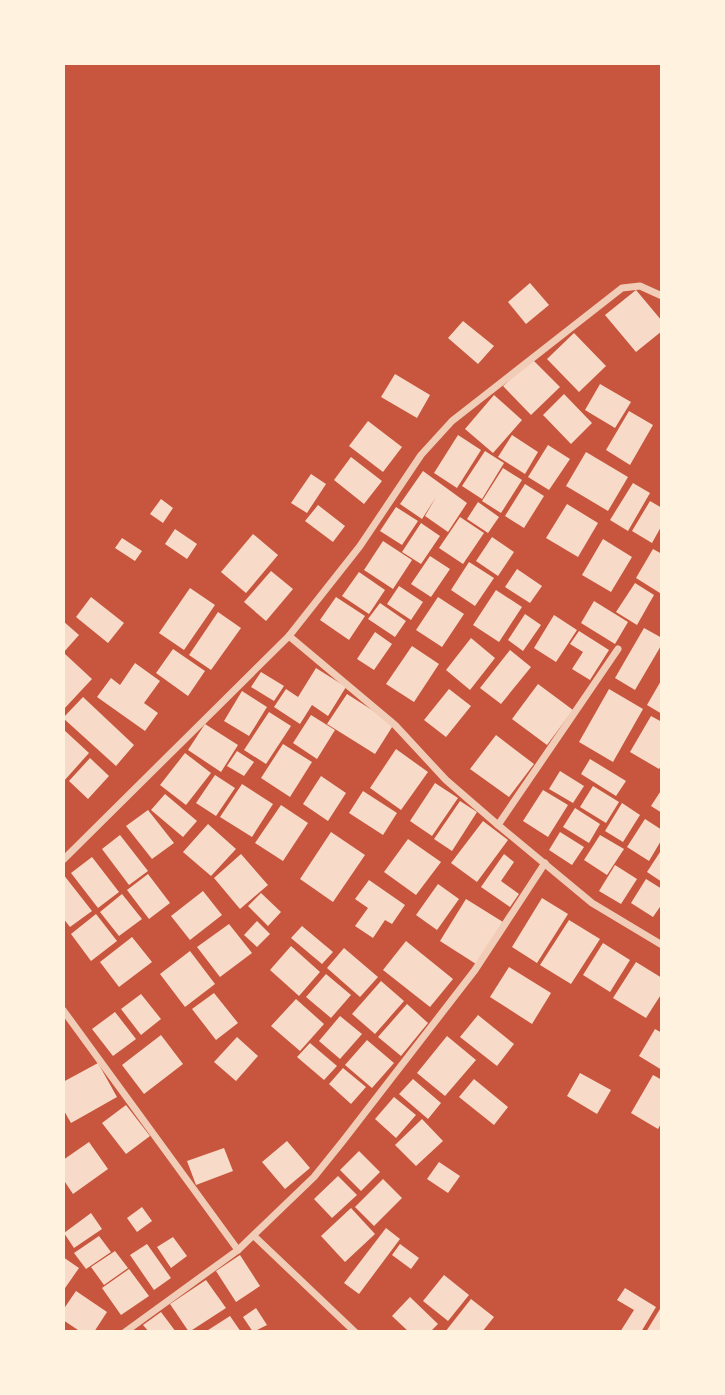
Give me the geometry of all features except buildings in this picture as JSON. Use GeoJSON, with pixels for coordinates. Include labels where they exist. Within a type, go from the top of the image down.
{"type":"FeatureCollection","features":[{"type":"Feature","properties":{"kind":"street"},"geometry":{"type":"LineString","coordinates":[[63,860],[289,636],[360,546],[421,455],[452,421],[622,288],[640,286],[662,296]]}},
{"type":"Feature","properties":{"kind":"street"},"geometry":{"type":"LineString","coordinates":[[289,636],[395,724],[446,780],[592,903],[662,945]]}},
{"type":"Feature","properties":{"kind":"street"},"geometry":{"type":"LineString","coordinates":[[498,825],[618,649]]}},
{"type":"Feature","properties":{"kind":"street"},"geometry":{"type":"LineString","coordinates":[[125,1332],[238,1250],[314,1177],[475,970],[545,863]]}},
{"type":"Feature","properties":{"kind":"street"},"geometry":{"type":"LineString","coordinates":[[63,1010],[238,1250]]}},
{"type":"Feature","properties":{"kind":"street"},"geometry":{"type":"LineString","coordinates":[[254,1236],[355,1332]]}}]}
